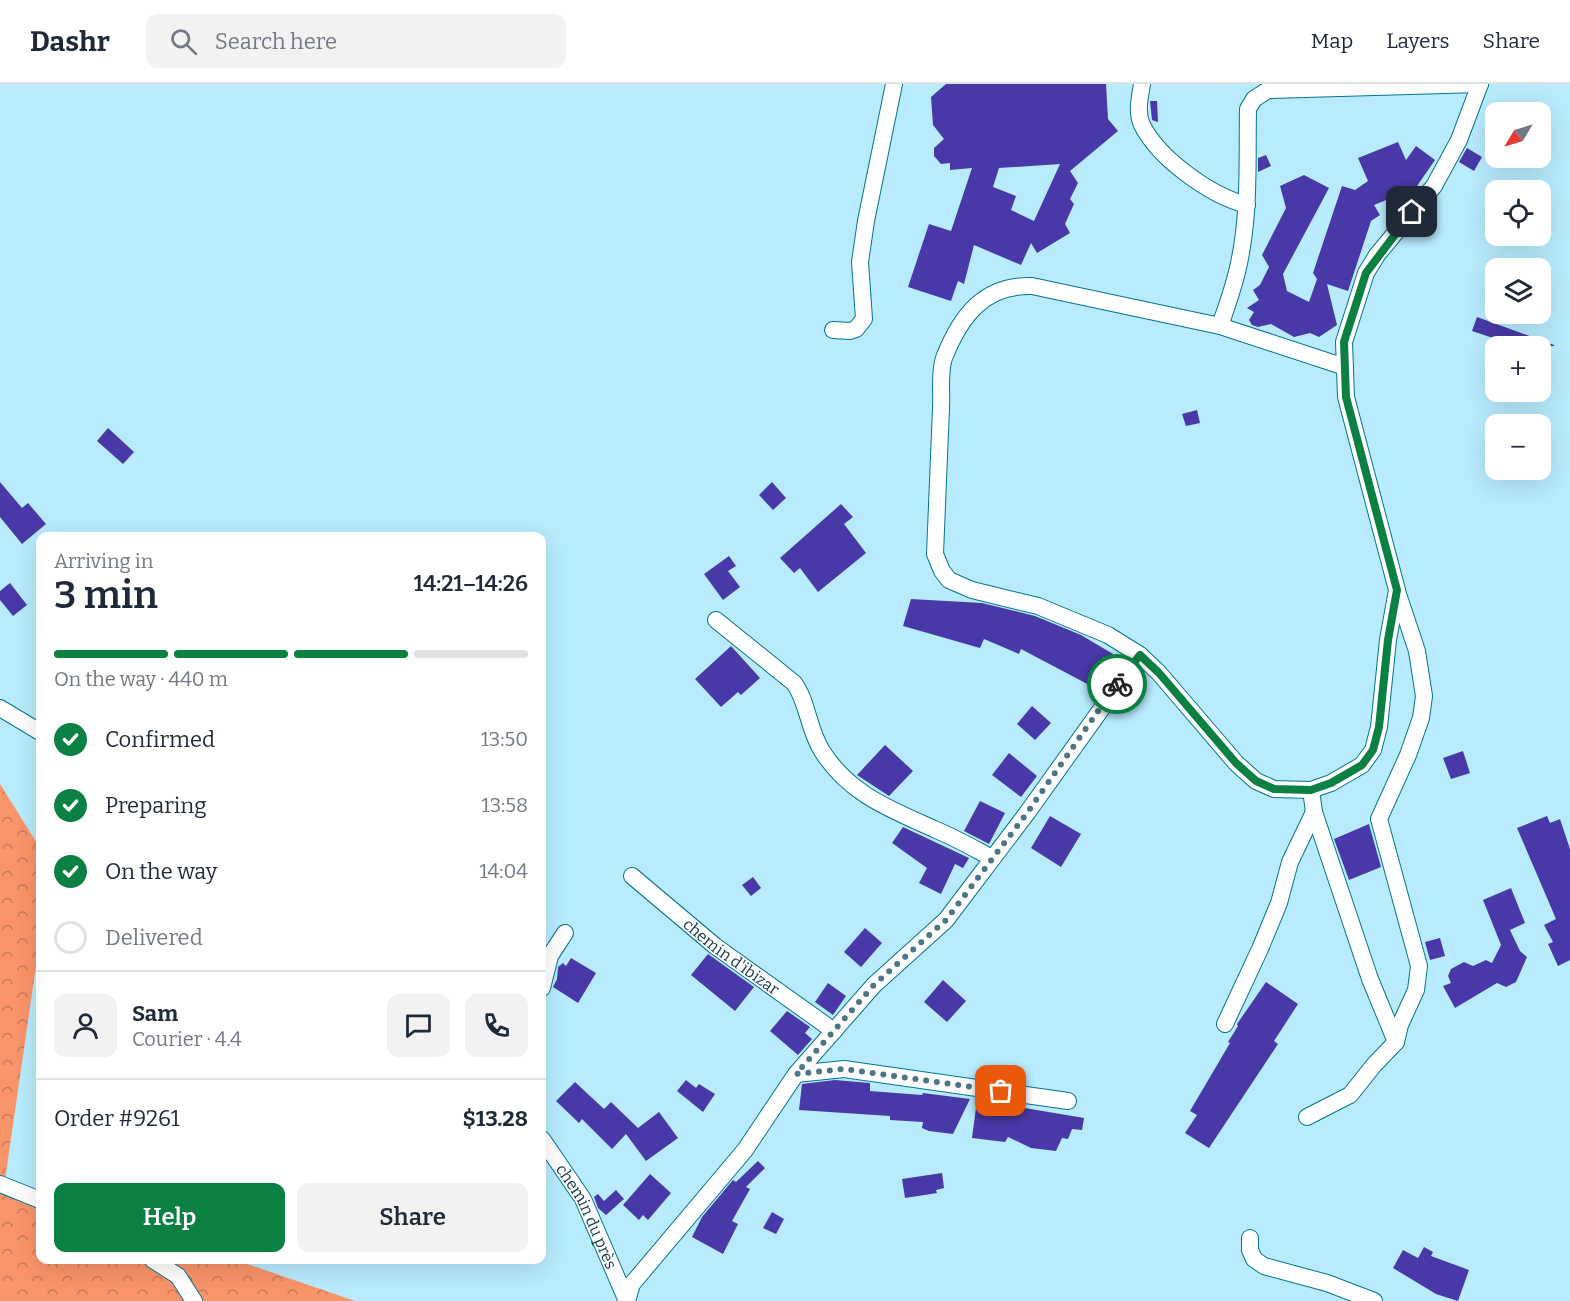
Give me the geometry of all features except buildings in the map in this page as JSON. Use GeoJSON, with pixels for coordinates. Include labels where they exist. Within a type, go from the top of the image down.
{"type":"FeatureCollection","features":[{"type":"Feature","properties":{"kind":"street"},"geometry":{"type":"LineString","coordinates":[[834,330],[850,332],[856,329],[864,319],[860,262],[894,84]]}},
{"type":"Feature","properties":{"kind":"street"},"geometry":{"type":"LineString","coordinates":[[1142,84],[1138,105],[1141,123],[1162,152],[1216,195],[1247,205]]}},
{"type":"Feature","properties":{"kind":"street"},"geometry":{"type":"LineString","coordinates":[[1220,326],[1239,264],[1247,205],[1248,109],[1254,99],[1268,90],[1480,84],[1460,140],[1434,186],[1377,255],[1366,273],[1344,342],[1346,397],[1397,590],[1417,651],[1424,696],[1420,718],[1408,755],[1380,819],[1419,966],[1416,990],[1400,1025],[1396,1042],[1350,1095],[1307,1116]]}},
{"type":"Feature","properties":{"kind":"street"},"geometry":{"type":"LineString","coordinates":[[1345,367],[1220,326],[1032,286],[1014,286],[983,298],[962,322],[943,360],[935,554],[942,571],[950,580],[972,590],[1038,606],[1108,635],[1140,655],[1159,673],[1236,763],[1256,781],[1274,789],[1311,790],[1331,783],[1362,765],[1373,750],[1379,727],[1388,640],[1397,590]]}},
{"type":"Feature","properties":{"kind":"street"},"geometry":{"type":"LineString","coordinates":[[716,620],[794,683],[802,697],[811,727],[822,751],[852,784],[878,804],[992,858]]}},
{"type":"Feature","properties":{"kind":"street"},"geometry":{"type":"LineString","coordinates":[[626,1300],[632,1284],[745,1150],[796,1074],[874,985],[946,920],[1140,655]]}},
{"type":"Feature","properties":{"kind":"street"},"geometry":{"type":"LineString","coordinates":[[0,708],[36,730]]}},
{"type":"Feature","properties":{"kind":"street"},"geometry":{"type":"LineString","coordinates":[[1311,790],[1314,812],[1370,979],[1396,1042]]}},
{"type":"Feature","properties":{"kind":"street"},"geometry":{"type":"LineString","coordinates":[[1225,1024],[1260,949],[1279,903],[1290,862],[1314,812]]}},
{"type":"Feature","properties":{"kind":"street","name":"chemin d'ibizar"},"geometry":{"type":"LineString","coordinates":[[632,876],[715,946],[834,1031]]}},
{"type":"Feature","properties":{"kind":"street"},"geometry":{"type":"LineString","coordinates":[[546,972],[550,956],[565,933]]}},
{"type":"Feature","properties":{"kind":"street"},"geometry":{"type":"LineString","coordinates":[[796,1074],[844,1069],[1068,1101]]}},
{"type":"Feature","properties":{"kind":"street","name":"chemin du près"},"geometry":{"type":"LineString","coordinates":[[546,1145],[583,1199],[626,1300]]}},
{"type":"Feature","properties":{"kind":"street"},"geometry":{"type":"LineString","coordinates":[[0,1184],[36,1198]]}},
{"type":"Feature","properties":{"kind":"street"},"geometry":{"type":"LineString","coordinates":[[1250,1238],[1250,1250],[1254,1259],[1263,1266],[1327,1283],[1374,1301]]}},
{"type":"Feature","properties":{"kind":"street"},"geometry":{"type":"LineString","coordinates":[[159,1264],[178,1276],[194,1301]]}},
{"type":"Feature","properties":{"kind":"green space"},"geometry":{"type":"Polygon","coordinates":[[[0,784],[36,842],[36,966],[5,1180],[36,1192],[36,1264],[248,1264],[355,1301],[0,1301],[0,784]]]}},
{"type":"Feature","properties":{"kind":"way so far"},"geometry":{"type":"LineString","coordinates":[[1001,1091],[844,1069],[796,1074],[874,985],[946,920],[1027,813],[1117,684]]}},
{"type":"Feature","properties":{"kind":"route"},"geometry":{"type":"LineString","coordinates":[[1117,684],[1140,655],[1151,664],[1236,763],[1256,781],[1274,789],[1311,790],[1331,783],[1362,765],[1373,750],[1379,727],[1388,640],[1397,590],[1346,397],[1344,342],[1366,273],[1377,255],[1412,212]]}}]}
